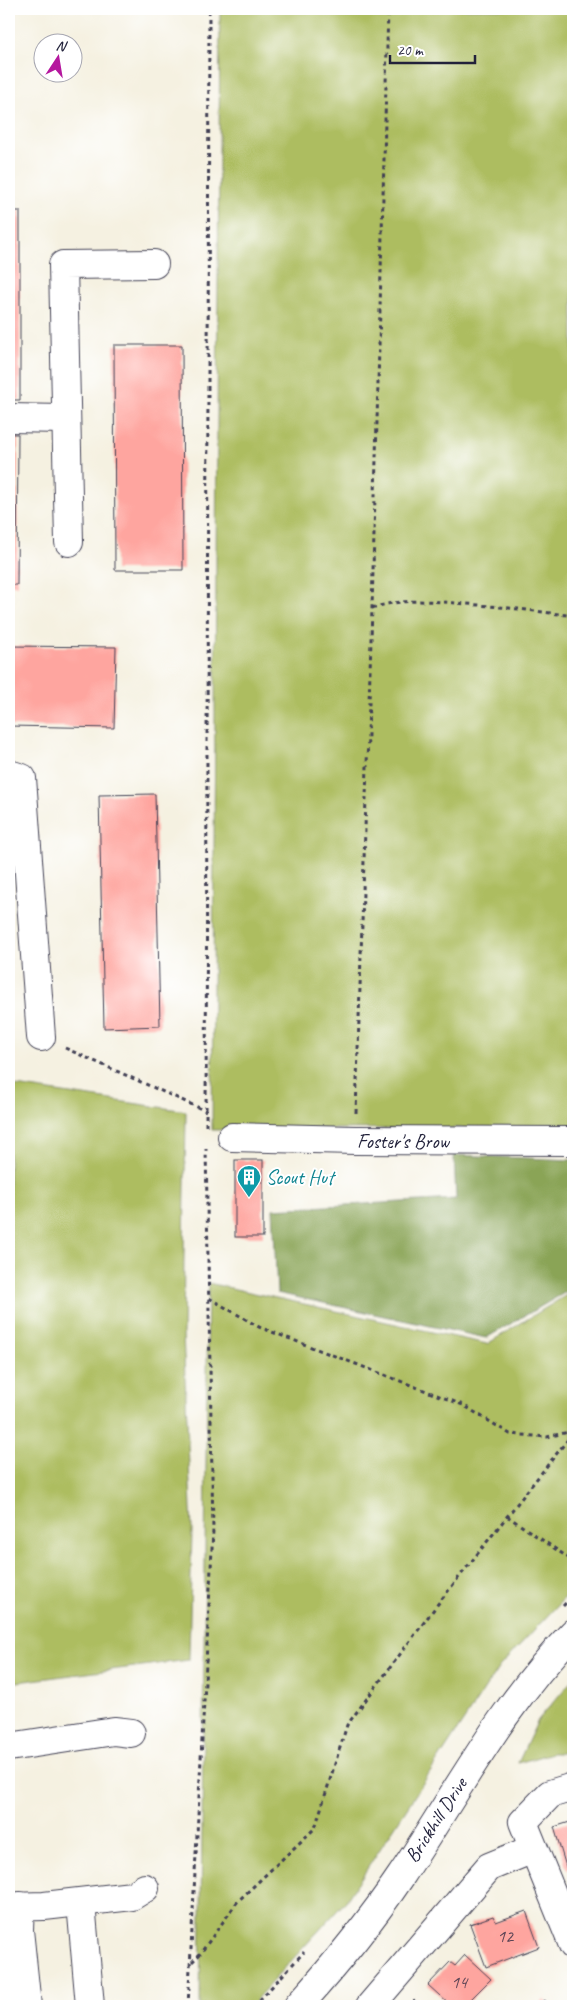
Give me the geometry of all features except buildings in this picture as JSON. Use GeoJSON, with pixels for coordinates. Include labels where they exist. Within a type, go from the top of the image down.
{"type":"FeatureCollection","features":[{"type":"Feature","properties":{"kind":"street"},"geometry":{"type":"LineString","coordinates":[[69,542],[63,265],[154,264]]}},
{"type":"Feature","properties":{"kind":"street"},"geometry":{"type":"LineString","coordinates":[[9,418],[65,420]]}},
{"type":"Feature","properties":{"kind":"street"},"geometry":{"type":"LineString","coordinates":[[9,774],[22,778],[41,1037]]}},
{"type":"Feature","properties":{"kind":"street","name":"Foster's Brow"},"geometry":{"type":"LineString","coordinates":[[232,1137],[355,1140],[573,1141]]}},
{"type":"Feature","properties":{"kind":"street","name":"Brickhill Drive"},"geometry":{"type":"LineString","coordinates":[[298,2006],[340,1959],[400,1877],[501,1719],[551,1655],[573,1633]]}},
{"type":"Feature","properties":{"kind":"street"},"geometry":{"type":"LineString","coordinates":[[9,1747],[114,1731],[131,1733]]}},
{"type":"Feature","properties":{"kind":"street"},"geometry":{"type":"LineString","coordinates":[[573,1787],[550,1794],[522,1822],[573,1945]]}},
{"type":"Feature","properties":{"kind":"street"},"geometry":{"type":"LineString","coordinates":[[370,2006],[490,1867],[533,1849]]}},
{"type":"Feature","properties":{"kind":"street"},"geometry":{"type":"LineString","coordinates":[[27,2006],[19,1930],[14,1906],[44,1906],[132,1896],[145,1888]]}},
{"type":"Feature","properties":{"kind":"street"},"geometry":{"type":"LineString","coordinates":[[81,1902],[90,2006]]}},
{"type":"Feature","properties":{"kind":"path"},"geometry":{"type":"LineString","coordinates":[[206,1128],[209,9]]}},
{"type":"Feature","properties":{"kind":"path"},"geometry":{"type":"LineString","coordinates":[[355,1140],[388,9]]}},
{"type":"Feature","properties":{"kind":"path"},"geometry":{"type":"LineString","coordinates":[[372,608],[388,603],[422,600],[523,608],[573,616]]}},
{"type":"Feature","properties":{"kind":"path"},"geometry":{"type":"LineString","coordinates":[[41,1037],[206,1111]]}},
{"type":"Feature","properties":{"kind":"path"},"geometry":{"type":"LineString","coordinates":[[188,2006],[213,1530],[206,1146]]}},
{"type":"Feature","properties":{"kind":"path"},"geometry":{"type":"LineString","coordinates":[[209,1297],[259,1327],[463,1405],[510,1434],[547,1437],[573,1432]]}},
{"type":"Feature","properties":{"kind":"path"},"geometry":{"type":"LineString","coordinates":[[192,1962],[200,1954],[238,1901],[315,1828],[347,1725],[436,1605],[573,1432]]}},
{"type":"Feature","properties":{"kind":"path"},"geometry":{"type":"LineString","coordinates":[[507,1516],[573,1561]]}},
{"type":"Feature","properties":{"kind":"green space"},"geometry":{"type":"Polygon","coordinates":[[[220,9],[573,9],[573,1127],[212,1130],[220,9]]]}},
{"type":"Feature","properties":{"kind":"green space"},"geometry":{"type":"Polygon","coordinates":[[[9,1085],[186,1111],[183,1334],[192,1529],[189,1660],[9,1683],[9,1085]]]}},
{"type":"Feature","properties":{"kind":"green space"},"geometry":{"type":"Polygon","coordinates":[[[454,1155],[573,1160],[573,1288],[486,1338],[277,1293],[273,1209],[456,1199],[454,1155]]]}},
{"type":"Feature","properties":{"kind":"green space"},"geometry":{"type":"Polygon","coordinates":[[[208,1283],[487,1344],[573,1291],[573,1589],[499,1667],[346,1901],[250,2006],[200,2006],[208,1283]]]}},
{"type":"Feature","properties":{"kind":"green space"},"geometry":{"type":"Polygon","coordinates":[[[573,1679],[573,1753],[552,1753],[518,1763],[538,1720],[573,1679]]]}},
{"type":"Feature","properties":{"kind":"place","name":"Scout Hut"},"geometry":{"type":"Point","coordinates":[249,1198]}}]}
